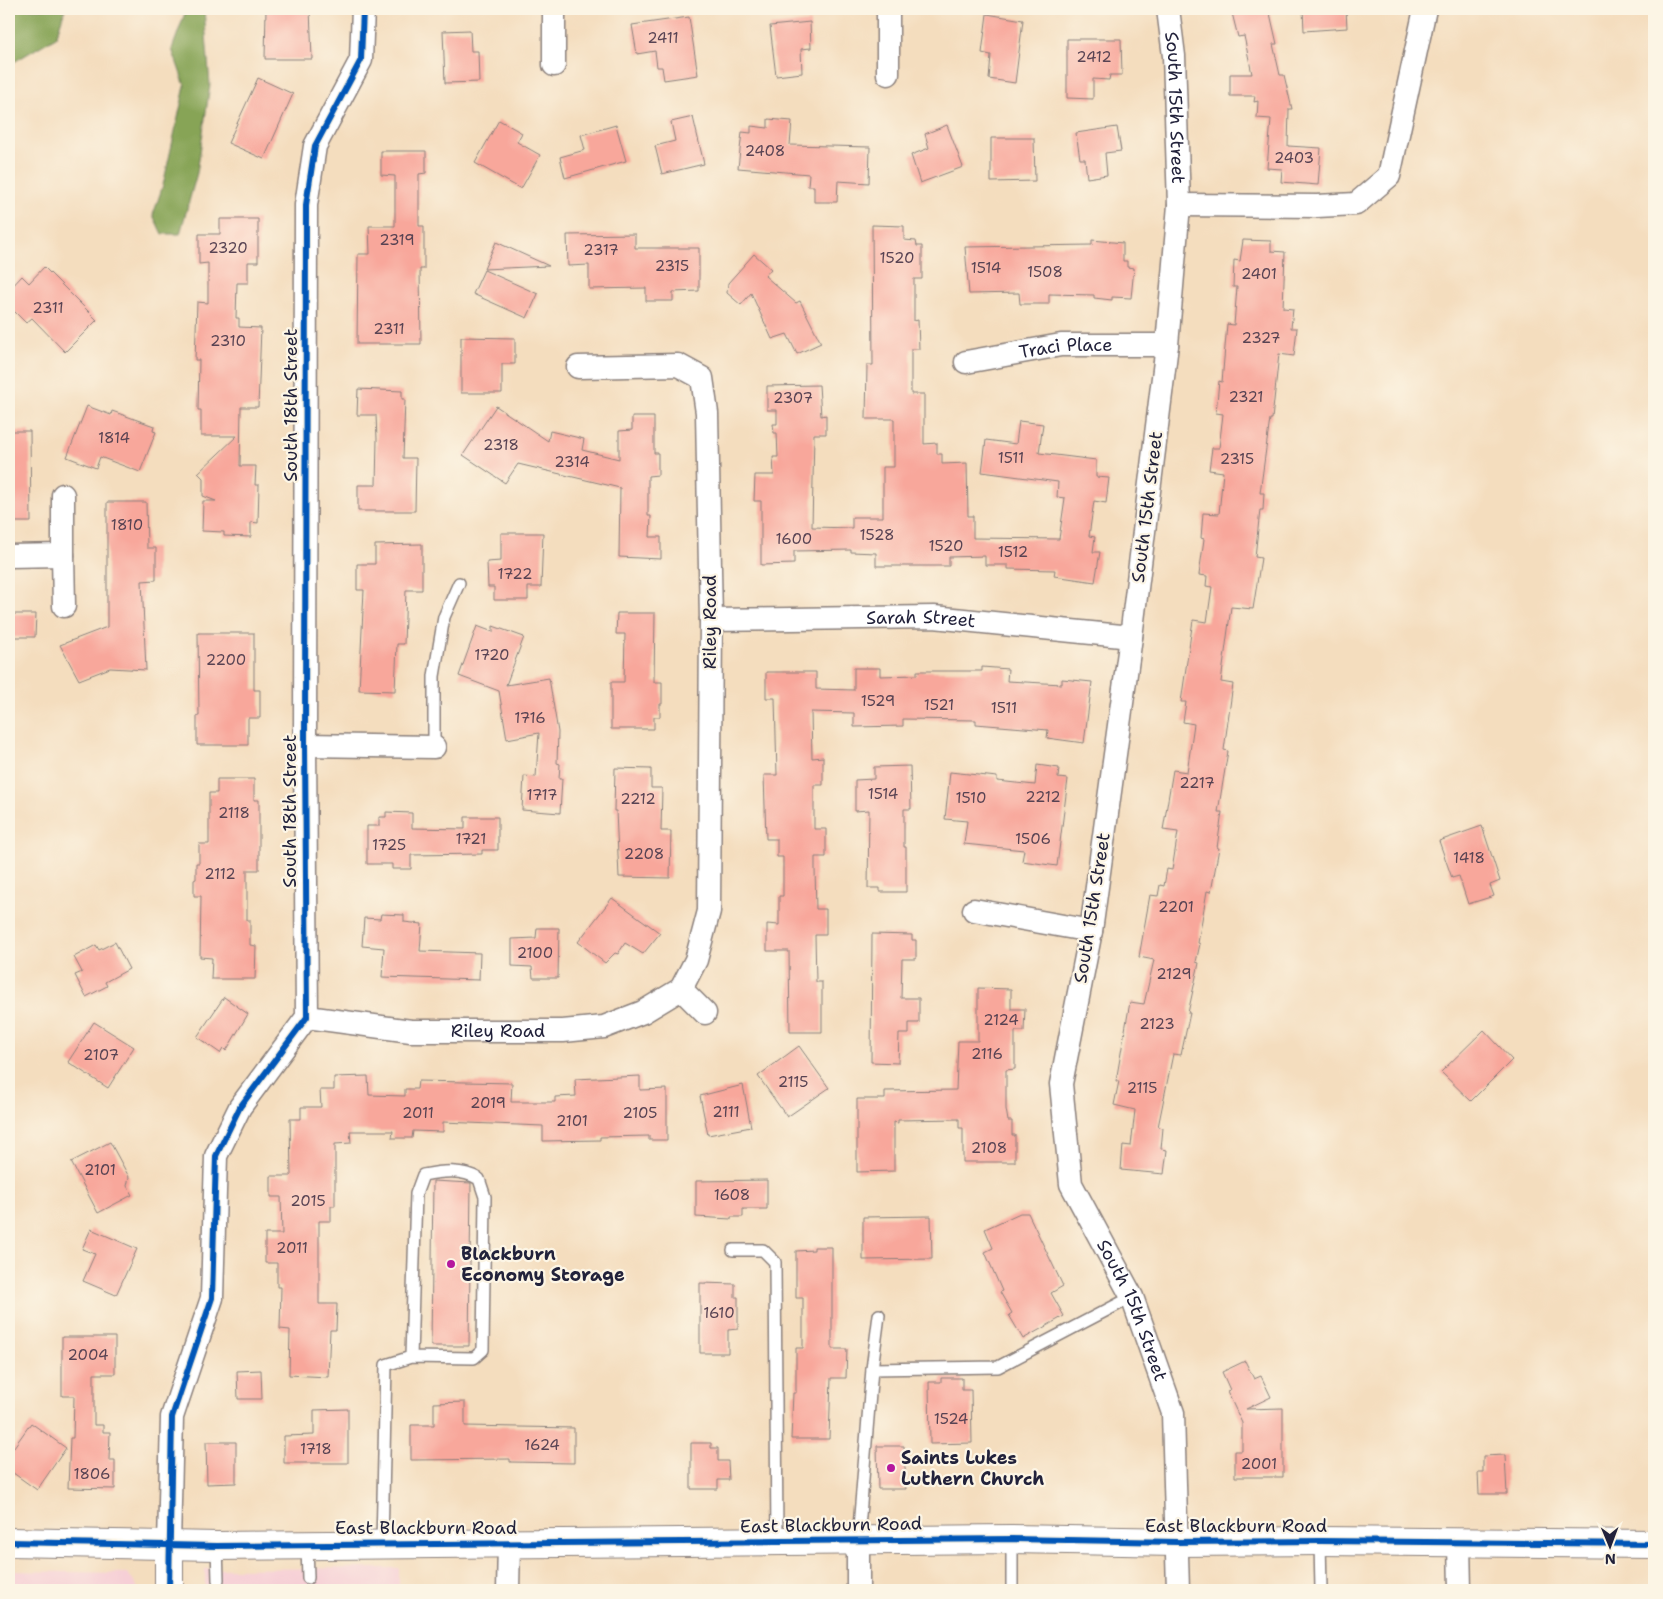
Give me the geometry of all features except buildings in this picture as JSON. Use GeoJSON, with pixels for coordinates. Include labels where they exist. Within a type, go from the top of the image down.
{"type":"FeatureCollection","features":[{"type":"Feature","properties":{"kind":"street","name":"South 18th Street"},"geometry":{"type":"LineString","coordinates":[[307,1017],[305,746],[306,205],[315,146],[361,60],[364,9]]}},
{"type":"Feature","properties":{"kind":"street"},"geometry":{"type":"LineString","coordinates":[[554,9],[554,65]]}},
{"type":"Feature","properties":{"kind":"street"},"geometry":{"type":"LineString","coordinates":[[888,9],[888,74]]}},
{"type":"Feature","properties":{"kind":"street","name":"South 15th Street"},"geometry":{"type":"LineString","coordinates":[[1168,9],[1174,56],[1179,206],[1167,345],[1131,637],[1091,931],[1061,1084],[1071,1184],[1132,1297],[1174,1412],[1178,1590]]}},
{"type":"Feature","properties":{"kind":"street","name":"South 15th Street"},"geometry":{"type":"LineString","coordinates":[[1179,206],[1317,206],[1356,204],[1389,176],[1425,9]]}},
{"type":"Feature","properties":{"kind":"street","name":"Traci Place"},"geometry":{"type":"LineString","coordinates":[[966,362],[1061,345],[1167,345]]}},
{"type":"Feature","properties":{"kind":"street","name":"Riley Road"},"geometry":{"type":"LineString","coordinates":[[307,1017],[411,1031],[563,1031],[604,1027],[643,1012],[681,989],[696,960],[709,911],[711,620],[708,413],[702,378],[678,365],[578,367]]}},
{"type":"Feature","properties":{"kind":"street"},"geometry":{"type":"LineString","coordinates":[[63,495],[64,606]]}},
{"type":"Feature","properties":{"kind":"street"},"geometry":{"type":"LineString","coordinates":[[9,556],[63,555]]}},
{"type":"Feature","properties":{"kind":"street","name":"Sarah Street"},"geometry":{"type":"LineString","coordinates":[[711,620],[934,617],[1131,637]]}},
{"type":"Feature","properties":{"kind":"street"},"geometry":{"type":"LineString","coordinates":[[305,746],[434,747]]}},
{"type":"Feature","properties":{"kind":"street"},"geometry":{"type":"LineString","coordinates":[[974,910],[1091,931]]}},
{"type":"Feature","properties":{"kind":"street"},"geometry":{"type":"LineString","coordinates":[[681,989],[704,1013]]}},
{"type":"Feature","properties":{"kind":"street"},"geometry":{"type":"LineString","coordinates":[[168,1590],[172,1417],[212,1298],[216,1156],[240,1107],[307,1017]]}},
{"type":"Feature","properties":{"kind":"street","name":"East Blackburn Road"},"geometry":{"type":"LineString","coordinates":[[9,1542],[217,1546],[1012,1538],[1177,1542],[1320,1541],[1654,1544]]}},
{"type":"Feature","properties":{"kind":"street"},"geometry":{"type":"LineString","coordinates":[[858,1540],[858,1590]]}},
{"type":"Feature","properties":{"kind":"street"},"geometry":{"type":"LineString","coordinates":[[508,1590],[509,1543]]}},
{"type":"Feature","properties":{"kind":"street"},"geometry":{"type":"LineString","coordinates":[[1459,1543],[1460,1590]]}},
{"type":"Feature","properties":{"kind":"lane"},"geometry":{"type":"LineString","coordinates":[[434,747],[436,666],[444,617],[459,583]]}},
{"type":"Feature","properties":{"kind":"lane"},"geometry":{"type":"LineString","coordinates":[[382,1544],[386,1366],[411,1357],[474,1358],[483,1350],[485,1197],[479,1180],[467,1172],[438,1172],[423,1175],[416,1194],[411,1357]]}},
{"type":"Feature","properties":{"kind":"lane"},"geometry":{"type":"LineString","coordinates":[[733,1250],[763,1250],[775,1262],[777,1541]]}},
{"type":"Feature","properties":{"kind":"lane"},"geometry":{"type":"LineString","coordinates":[[872,1369],[998,1367],[1132,1297]]}},
{"type":"Feature","properties":{"kind":"lane"},"geometry":{"type":"LineString","coordinates":[[858,1540],[872,1369],[879,1315]]}},
{"type":"Feature","properties":{"kind":"lane"},"geometry":{"type":"LineString","coordinates":[[1012,1538],[1012,1590]]}},
{"type":"Feature","properties":{"kind":"lane"},"geometry":{"type":"LineString","coordinates":[[1320,1541],[1321,1590]]}},
{"type":"Feature","properties":{"kind":"lane"},"geometry":{"type":"LineString","coordinates":[[307,1544],[308,1578]]}},
{"type":"Feature","properties":{"kind":"lane"},"geometry":{"type":"LineString","coordinates":[[217,1546],[218,1580]]}},
{"type":"Feature","properties":{"kind":"shaded area"},"geometry":{"type":"Polygon","coordinates":[[[399,1568],[399,1590],[205,1590],[205,1569],[399,1568]]]}},
{"type":"Feature","properties":{"kind":"shaded area"},"geometry":{"type":"Polygon","coordinates":[[[9,1571],[128,1573],[139,1590],[9,1590],[9,1571]]]}},
{"type":"Feature","properties":{"kind":"green space"},"geometry":{"type":"Polygon","coordinates":[[[9,9],[65,9],[56,37],[9,65],[9,9]]]}},
{"type":"Feature","properties":{"kind":"green space"},"geometry":{"type":"Polygon","coordinates":[[[182,9],[204,9],[210,85],[197,173],[180,234],[162,234],[153,215],[163,185],[185,86],[172,49],[185,13],[182,9]]]}},
{"type":"Feature","properties":{"kind":"cycle path"},"geometry":{"type":"LineString","coordinates":[[169,1590],[172,1417],[212,1298],[216,1156],[240,1107],[307,1017],[305,745],[306,205],[315,146],[361,60],[363,9]]}},
{"type":"Feature","properties":{"kind":"cycle path"},"geometry":{"type":"LineString","coordinates":[[9,1542],[217,1546],[1012,1539],[1177,1542],[1320,1541],[1654,1544]]}},
{"type":"Feature","properties":{"kind":"place","name":"Blackburn Economy Storage"},"geometry":{"type":"Point","coordinates":[451,1264]}},
{"type":"Feature","properties":{"kind":"place","name":"Saints Lukes Luthern Church"},"geometry":{"type":"Point","coordinates":[891,1468]}}]}
